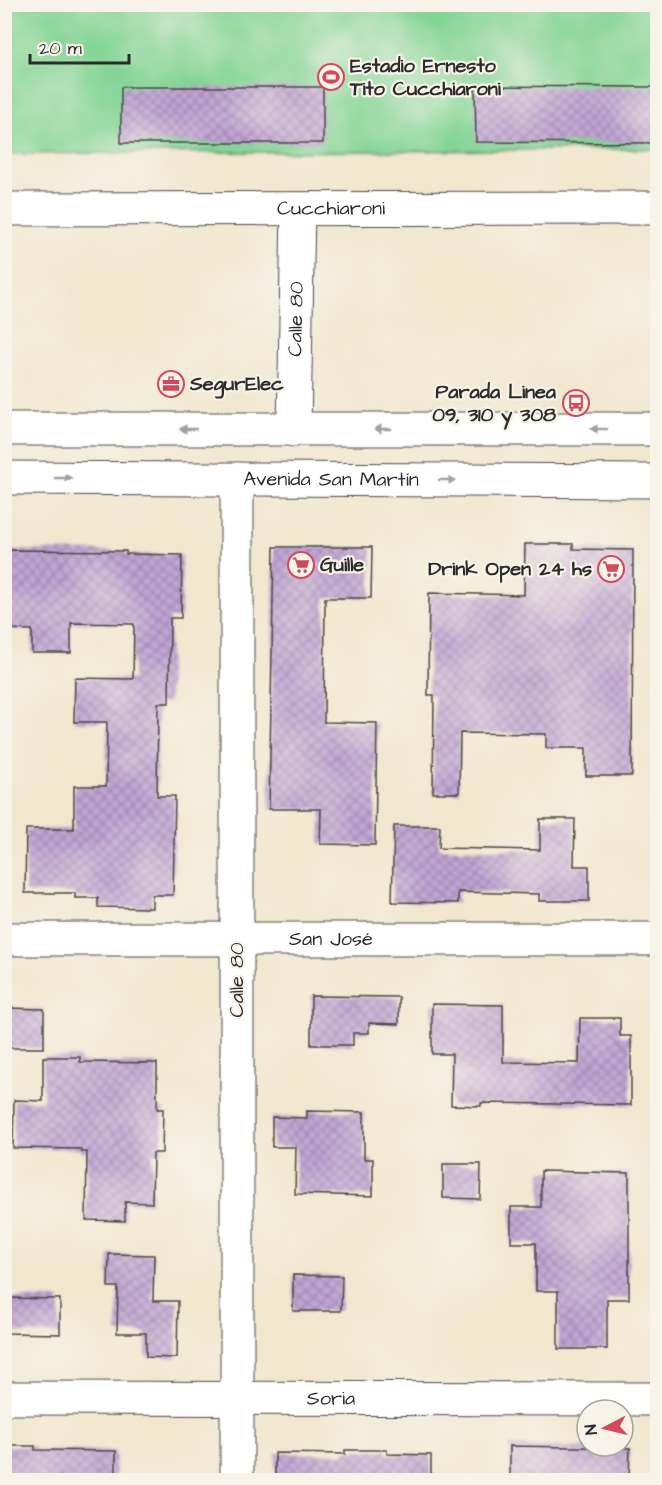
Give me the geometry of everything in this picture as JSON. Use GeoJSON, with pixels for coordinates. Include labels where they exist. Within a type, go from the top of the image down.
{"type":"FeatureCollection","features":[{"type":"Feature","properties":{"kind":"street","name":"Cucchiaroni"},"geometry":{"type":"LineString","coordinates":[[4,209],[657,208]]}},
{"type":"Feature","properties":{"kind":"street","name":"Calle 80"},"geometry":{"type":"LineString","coordinates":[[294,430],[298,209]]}},
{"type":"Feature","properties":{"kind":"street"},"geometry":{"type":"LineString","coordinates":[[4,429],[657,429]]}},
{"type":"Feature","properties":{"kind":"street","name":"Avenida San Martín"},"geometry":{"type":"LineString","coordinates":[[4,478],[657,481]]}},
{"type":"Feature","properties":{"kind":"street","name":"Calle 80"},"geometry":{"type":"LineString","coordinates":[[237,479],[237,1480]]}},
{"type":"Feature","properties":{"kind":"street","name":"San José"},"geometry":{"type":"LineString","coordinates":[[4,939],[657,939]]}},
{"type":"Feature","properties":{"kind":"street","name":"Soria"},"geometry":{"type":"LineString","coordinates":[[4,1398],[657,1399]]}},
{"type":"Feature","properties":{"kind":"green space","name":"Estadio Ernesto Tito Cucchiaroni"},"geometry":{"type":"Polygon","coordinates":[[[4,5],[657,5],[657,149],[5,154],[4,5]]]}},
{"type":"Feature","properties":{"kind":"building"},"geometry":{"type":"Polygon","coordinates":[[[475,86],[657,87],[657,143],[476,142],[475,86]]]}},
{"type":"Feature","properties":{"kind":"building"},"geometry":{"type":"Polygon","coordinates":[[[121,87],[323,87],[323,143],[121,143],[121,87]]]}},
{"type":"Feature","properties":{"kind":"building"},"geometry":{"type":"Polygon","coordinates":[[[525,544],[573,544],[573,549],[633,550],[632,776],[586,776],[586,748],[546,748],[546,734],[460,733],[459,793],[433,793],[434,695],[428,695],[429,593],[524,595],[525,544]]]}},
{"type":"Feature","properties":{"kind":"building"},"geometry":{"type":"Polygon","coordinates":[[[274,547],[372,547],[371,598],[325,598],[324,722],[377,723],[375,845],[320,844],[321,809],[269,809],[274,547]]]}},
{"type":"Feature","properties":{"kind":"building"},"geometry":{"type":"Polygon","coordinates":[[[4,550],[126,551],[126,554],[182,555],[181,618],[170,618],[169,703],[158,703],[157,796],[175,796],[173,895],[152,895],[152,908],[98,907],[98,898],[75,898],[75,893],[25,893],[26,829],[74,829],[74,786],[106,786],[107,722],[74,722],[75,678],[133,679],[134,624],[71,623],[71,653],[32,653],[32,630],[4,629],[4,550]]]}},
{"type":"Feature","properties":{"kind":"building"},"geometry":{"type":"Polygon","coordinates":[[[540,819],[575,819],[574,866],[589,866],[589,901],[539,901],[539,894],[458,892],[458,903],[392,902],[394,826],[440,826],[439,848],[540,850],[540,819]]]}},
{"type":"Feature","properties":{"kind":"building"},"geometry":{"type":"Polygon","coordinates":[[[311,996],[399,997],[399,1024],[369,1023],[369,1033],[353,1033],[353,1045],[311,1045],[311,996]]]}},
{"type":"Feature","properties":{"kind":"building"},"geometry":{"type":"Polygon","coordinates":[[[432,1004],[503,1005],[503,1062],[579,1063],[580,1018],[620,1018],[620,1036],[631,1036],[631,1105],[481,1103],[481,1106],[451,1105],[452,1054],[432,1054],[432,1004]]]}},
{"type":"Feature","properties":{"kind":"building"},"geometry":{"type":"Polygon","coordinates":[[[4,1008],[44,1009],[44,1048],[4,1048],[4,1008]]]}},
{"type":"Feature","properties":{"kind":"building"},"geometry":{"type":"Polygon","coordinates":[[[43,1057],[80,1057],[80,1062],[157,1063],[157,1109],[163,1109],[162,1153],[153,1153],[152,1203],[125,1202],[125,1221],[86,1220],[87,1152],[81,1152],[81,1149],[13,1148],[14,1100],[43,1101],[43,1057]]]}},
{"type":"Feature","properties":{"kind":"building"},"geometry":{"type":"Polygon","coordinates":[[[307,1111],[364,1112],[364,1159],[373,1159],[373,1196],[295,1194],[296,1147],[272,1147],[272,1117],[307,1118],[307,1111]]]}},
{"type":"Feature","properties":{"kind":"building"},"geometry":{"type":"Polygon","coordinates":[[[443,1164],[481,1164],[480,1199],[443,1198],[443,1164]]]}},
{"type":"Feature","properties":{"kind":"building"},"geometry":{"type":"Polygon","coordinates":[[[541,1171],[629,1173],[629,1299],[607,1299],[607,1349],[558,1349],[558,1291],[536,1291],[536,1243],[511,1243],[511,1207],[541,1207],[541,1171]]]}},
{"type":"Feature","properties":{"kind":"building"},"geometry":{"type":"Polygon","coordinates":[[[109,1254],[154,1255],[153,1301],[178,1301],[177,1358],[146,1357],[146,1333],[117,1333],[118,1287],[108,1287],[109,1254]]]}},
{"type":"Feature","properties":{"kind":"building"},"geometry":{"type":"Polygon","coordinates":[[[293,1275],[342,1276],[341,1311],[293,1311],[293,1275]]]}},
{"type":"Feature","properties":{"kind":"building"},"geometry":{"type":"Polygon","coordinates":[[[4,1298],[60,1299],[60,1334],[4,1333],[4,1298]]]}},
{"type":"Feature","properties":{"kind":"building"},"geometry":{"type":"Polygon","coordinates":[[[4,1446],[35,1446],[35,1450],[116,1451],[116,1480],[4,1480],[4,1446]]]}},
{"type":"Feature","properties":{"kind":"building"},"geometry":{"type":"Polygon","coordinates":[[[510,1446],[575,1447],[575,1458],[630,1458],[629,1480],[510,1480],[510,1446]]]}},
{"type":"Feature","properties":{"kind":"building"},"geometry":{"type":"Polygon","coordinates":[[[345,1450],[387,1450],[387,1454],[431,1455],[431,1480],[275,1480],[275,1453],[345,1454],[345,1450]]]}},
{"type":"Feature","properties":{"kind":"place","name":"Estadio Ernesto Tito Cucchiaroni"},"geometry":{"type":"Point","coordinates":[331,77]}},
{"type":"Feature","properties":{"kind":"place","name":"SegurElec"},"geometry":{"type":"Point","coordinates":[171,384]}},
{"type":"Feature","properties":{"kind":"place","name":"Parada Linea 09, 310 y 308"},"geometry":{"type":"Point","coordinates":[576,403]}},
{"type":"Feature","properties":{"kind":"place","name":"Guille"},"geometry":{"type":"Point","coordinates":[301,565]}},
{"type":"Feature","properties":{"kind":"place","name":"Drink Open 24 hs"},"geometry":{"type":"Point","coordinates":[611,569]}}]}
